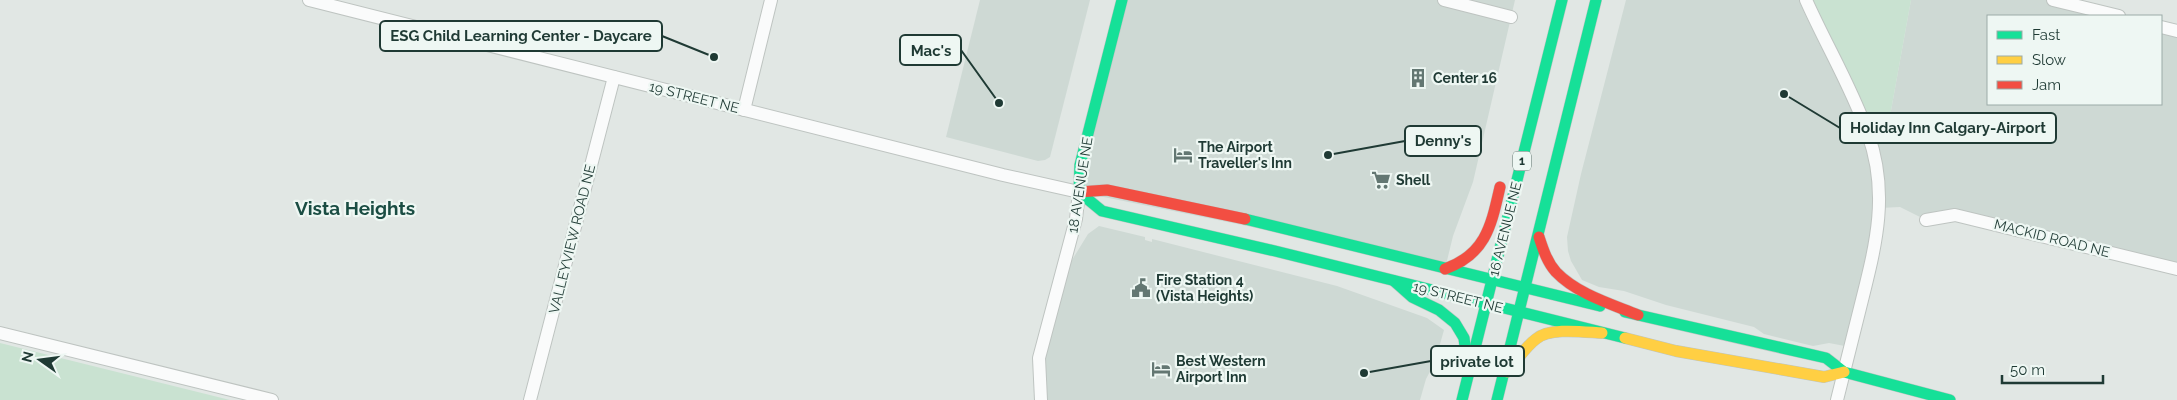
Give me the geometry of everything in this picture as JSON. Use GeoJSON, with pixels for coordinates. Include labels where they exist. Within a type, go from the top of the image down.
{"type":"FeatureCollection","features":[{"type":"Feature","properties":{"kind":"main road","name":"18 AVENUE NE"},"geometry":{"type":"LineString","coordinates":[[1079,192],[1080,165],[1122,0]]}},
{"type":"Feature","properties":{"kind":"main road","name":"16 AVENUE NE"},"geometry":{"type":"LineString","coordinates":[[1462,400],[1562,0]]}},
{"type":"Feature","properties":{"kind":"main road"},"geometry":{"type":"LineString","coordinates":[[1497,400],[1539,237],[1596,0]]}},
{"type":"Feature","properties":{"kind":"main road"},"geometry":{"type":"LineString","coordinates":[[1532,63],[1552,40]]}},
{"type":"Feature","properties":{"kind":"main road"},"geometry":{"type":"LineString","coordinates":[[1445,269],[1459,266],[1483,243],[1490,228],[1504,173]]}},
{"type":"Feature","properties":{"kind":"main road","name":"19 STREET NE"},"geometry":{"type":"LineString","coordinates":[[1079,192],[1107,190],[1207,210],[1525,290],[1826,358],[1844,372],[1950,400]]}},
{"type":"Feature","properties":{"kind":"main road","name":"19 STREET NE"},"geometry":{"type":"LineString","coordinates":[[1079,192],[1102,211],[1676,351],[1824,378],[1844,372]]}},
{"type":"Feature","properties":{"kind":"main road"},"geometry":{"type":"LineString","coordinates":[[1539,237],[1549,263],[1556,272],[1588,293],[1638,315]]}},
{"type":"Feature","properties":{"kind":"main road"},"geometry":{"type":"LineString","coordinates":[[1394,281],[1412,297],[1439,310],[1455,323],[1464,338],[1467,377]]}},
{"type":"Feature","properties":{"kind":"main road"},"geometry":{"type":"LineString","coordinates":[[1503,376],[1520,359],[1536,338],[1548,333],[1570,331],[1602,333]]}},
{"type":"Feature","properties":{"kind":"street","name":"19 STREET NE"},"geometry":{"type":"LineString","coordinates":[[309,0],[1079,192]]}},
{"type":"Feature","properties":{"kind":"street"},"geometry":{"type":"LineString","coordinates":[[744,110],[771,0]]}},
{"type":"Feature","properties":{"kind":"street"},"geometry":{"type":"LineString","coordinates":[[1444,0],[1511,17]]}},
{"type":"Feature","properties":{"kind":"street"},"geometry":{"type":"LineString","coordinates":[[1806,0],[1861,116],[1874,155],[1879,182],[1880,208],[1877,237],[1837,400]]}},
{"type":"Feature","properties":{"kind":"street"},"geometry":{"type":"LineString","coordinates":[[2053,0],[2115,15]]}},
{"type":"Feature","properties":{"kind":"street"},"geometry":{"type":"LineString","coordinates":[[2162,27],[2177,31]]}},
{"type":"Feature","properties":{"kind":"street","name":"VALLEYVIEW ROAD NE"},"geometry":{"type":"LineString","coordinates":[[530,400],[614,77]]}},
{"type":"Feature","properties":{"kind":"street","name":"18 AVENUE NE"},"geometry":{"type":"LineString","coordinates":[[1041,400],[1039,358],[1076,219],[1079,192]]}},
{"type":"Feature","properties":{"kind":"street","name":"MACKID ROAD NE"},"geometry":{"type":"LineString","coordinates":[[1926,220],[1955,215],[2177,268]]}},
{"type":"Feature","properties":{"kind":"street"},"geometry":{"type":"LineString","coordinates":[[0,333],[272,400]]}},
{"type":"Feature","properties":{"kind":"shaded area"},"geometry":{"type":"Polygon","coordinates":[[[980,0],[1090,0],[1050,157],[1045,160],[1038,161],[946,137],[980,0]]]}},
{"type":"Feature","properties":{"kind":"shaded area"},"geometry":{"type":"Polygon","coordinates":[[[1122,0],[1515,0],[1473,182],[1453,236],[1445,269],[1357,248],[1079,192],[1122,0]]]}},
{"type":"Feature","properties":{"kind":"shaded area"},"geometry":{"type":"Polygon","coordinates":[[[1626,0],[1806,0],[1888,127],[1911,0],[2052,0],[2113,15],[1987,15],[1987,105],[2162,105],[2162,27],[2177,31],[2177,269],[1979,221],[1926,220],[1900,207],[1880,208],[1850,347],[1829,343],[1813,346],[1764,334],[1754,327],[1666,305],[1624,291],[1599,287],[1582,280],[1571,261],[1567,237],[1581,174],[1626,0]]]}},
{"type":"Feature","properties":{"kind":"shaded area"},"geometry":{"type":"Polygon","coordinates":[[[1099,226],[1145,237],[1145,240],[1152,242],[1152,239],[1337,286],[1427,318],[1444,330],[1435,362],[1426,379],[1420,400],[1041,400],[1039,358],[1061,278],[1088,234],[1099,226]]]}},
{"type":"Feature","properties":{"kind":"green space"},"geometry":{"type":"Polygon","coordinates":[[[1806,0],[1911,0],[1888,127],[1875,155],[1806,0]]]}},
{"type":"Feature","properties":{"kind":"green space"},"geometry":{"type":"Polygon","coordinates":[[[0,343],[230,400],[0,400],[0,343]]]}},
{"type":"Feature","properties":{"kind":"traffic: fast"},"geometry":{"type":"LineString","coordinates":[[1079,192],[1080,165],[1122,0]]}},
{"type":"Feature","properties":{"kind":"traffic: fast"},"geometry":{"type":"LineString","coordinates":[[1462,400],[1562,0]]}},
{"type":"Feature","properties":{"kind":"traffic: fast"},"geometry":{"type":"LineString","coordinates":[[1497,400],[1596,0]]}},
{"type":"Feature","properties":{"kind":"traffic: fast"},"geometry":{"type":"LineString","coordinates":[[1079,192],[1102,211],[1275,251],[1625,338]]}},
{"type":"Feature","properties":{"kind":"traffic: fast"},"geometry":{"type":"LineString","coordinates":[[1245,219],[1600,306]]}},
{"type":"Feature","properties":{"kind":"traffic: fast"},"geometry":{"type":"LineString","coordinates":[[1394,281],[1412,297],[1439,310],[1455,323],[1464,338],[1467,362]]}},
{"type":"Feature","properties":{"kind":"traffic: fast"},"geometry":{"type":"LineString","coordinates":[[1625,312],[1826,358],[1844,372],[1950,400]]}},
{"type":"Feature","properties":{"kind":"traffic: slow"},"geometry":{"type":"LineString","coordinates":[[1507,372],[1528,346],[1542,335],[1568,331],[1602,333]]}},
{"type":"Feature","properties":{"kind":"traffic: slow"},"geometry":{"type":"LineString","coordinates":[[1625,338],[1676,351],[1824,377],[1844,372]]}},
{"type":"Feature","properties":{"kind":"traffic: jam"},"geometry":{"type":"LineString","coordinates":[[1445,269],[1459,263],[1478,247],[1489,226],[1500,187]]}},
{"type":"Feature","properties":{"kind":"traffic: jam"},"geometry":{"type":"LineString","coordinates":[[1079,192],[1107,190],[1245,219]]}},
{"type":"Feature","properties":{"kind":"traffic: jam"},"geometry":{"type":"LineString","coordinates":[[1539,237],[1550,264],[1564,280],[1595,298],[1638,315]]}},
{"type":"Feature","properties":{"kind":"place","name":"ESG Child Learning Center - Daycare"},"geometry":{"type":"Point","coordinates":[714,57]}},
{"type":"Feature","properties":{"kind":"place","name":"Center 16"},"geometry":{"type":"Point","coordinates":[1418,78]}},
{"type":"Feature","properties":{"kind":"place","name":"Holiday Inn Calgary-Airport"},"geometry":{"type":"Point","coordinates":[1784,94]}},
{"type":"Feature","properties":{"kind":"place","name":"Mac's"},"geometry":{"type":"Point","coordinates":[999,103]}},
{"type":"Feature","properties":{"kind":"place","name":"The Airport Traveller's Inn"},"geometry":{"type":"Point","coordinates":[1183,155]}},
{"type":"Feature","properties":{"kind":"place","name":"Denny's"},"geometry":{"type":"Point","coordinates":[1328,155]}},
{"type":"Feature","properties":{"kind":"place","name":"Shell"},"geometry":{"type":"Point","coordinates":[1381,180]}},
{"type":"Feature","properties":{"kind":"place","name":"Fire Station 4 (Vista Heights)"},"geometry":{"type":"Point","coordinates":[1141,288]}},
{"type":"Feature","properties":{"kind":"place","name":"Best Western Airport Inn"},"geometry":{"type":"Point","coordinates":[1161,369]}},
{"type":"Feature","properties":{"kind":"place","name":"private lot"},"geometry":{"type":"Point","coordinates":[1364,373]}},
{"type":"Feature","properties":{"kind":"district","name":"Vista Heights"},"geometry":{"type":"Point","coordinates":[355,208]}}]}
